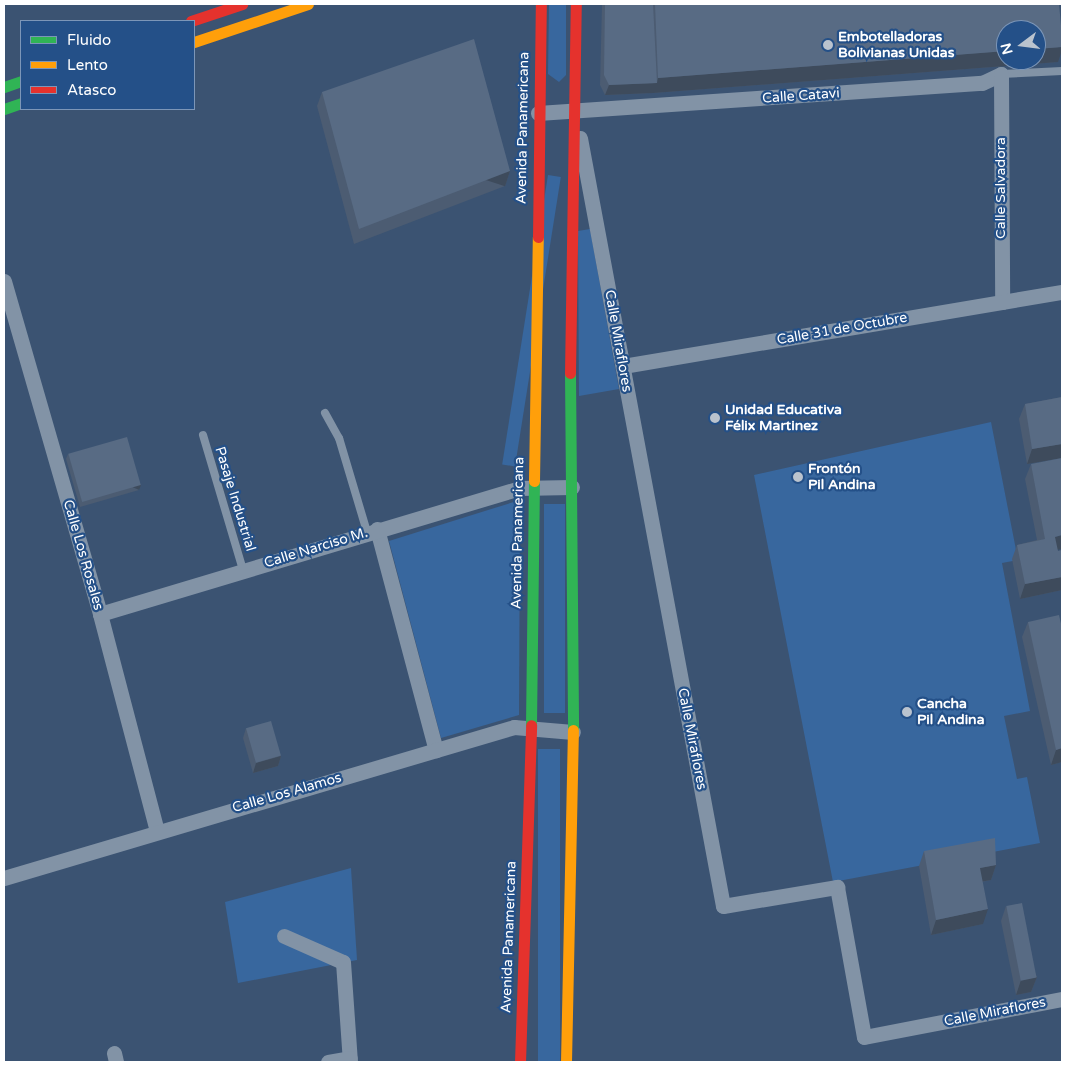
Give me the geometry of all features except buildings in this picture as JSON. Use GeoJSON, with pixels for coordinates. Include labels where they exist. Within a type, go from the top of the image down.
{"type":"FeatureCollection","features":[{"type":"Feature","properties":{"kind":"main road"},"geometry":{"type":"LineString","coordinates":[[194,20],[242,4]]}},
{"type":"Feature","properties":{"kind":"main road"},"geometry":{"type":"LineString","coordinates":[[195,42],[308,4]]}},
{"type":"Feature","properties":{"kind":"main road","name":"Avenida Panamericana"},"geometry":{"type":"LineString","coordinates":[[520,1062],[531,728],[541,4]]}},
{"type":"Feature","properties":{"kind":"main road"},"geometry":{"type":"LineString","coordinates":[[566,1062],[573,732],[570,312],[576,4]]}},
{"type":"Feature","properties":{"kind":"main road"},"geometry":{"type":"LineString","coordinates":[[4,87],[20,81]]}},
{"type":"Feature","properties":{"kind":"main road"},"geometry":{"type":"LineString","coordinates":[[4,109],[20,103]]}},
{"type":"Feature","properties":{"kind":"street","name":"Calle Catavi"},"geometry":{"type":"LineString","coordinates":[[538,113],[982,84],[1001,74]]}},
{"type":"Feature","properties":{"kind":"street","name":"Calle Salvadora"},"geometry":{"type":"LineString","coordinates":[[1001,74],[1002,302]]}},
{"type":"Feature","properties":{"kind":"street","name":"Calle Miraflores"},"geometry":{"type":"LineString","coordinates":[[574,112],[723,906],[836,887],[864,1037],[1062,999]]}},
{"type":"Feature","properties":{"kind":"street","name":"Calle Los Rosales"},"geometry":{"type":"LineString","coordinates":[[4,281],[100,614],[157,831]]}},
{"type":"Feature","properties":{"kind":"street","name":"Calle 31 de Octubre"},"geometry":{"type":"LineString","coordinates":[[623,366],[1062,292]]}},
{"type":"Feature","properties":{"kind":"street","name":"Calle Narciso M."},"geometry":{"type":"LineString","coordinates":[[100,614],[372,530],[519,488],[534,486],[572,487]]}},
{"type":"Feature","properties":{"kind":"street"},"geometry":{"type":"LineString","coordinates":[[372,530],[436,750]]}},
{"type":"Feature","properties":{"kind":"street","name":"Calle Los Alamos"},"geometry":{"type":"LineString","coordinates":[[4,878],[157,831],[514,727],[573,732]]}},
{"type":"Feature","properties":{"kind":"street"},"geometry":{"type":"LineString","coordinates":[[284,936],[343,962],[350,1060],[328,1062]]}},
{"type":"Feature","properties":{"kind":"lane","name":"Calle Catavi"},"geometry":{"type":"LineString","coordinates":[[1001,74],[1062,70]]}},
{"type":"Feature","properties":{"kind":"lane"},"geometry":{"type":"LineString","coordinates":[[325,413],[339,438],[372,530]]}},
{"type":"Feature","properties":{"kind":"lane","name":"Pasaje Industrial"},"geometry":{"type":"LineString","coordinates":[[203,435],[243,570]]}},
{"type":"Feature","properties":{"kind":"shaded area"},"geometry":{"type":"Polygon","coordinates":[[[549,4],[566,4],[566,75],[559,82],[548,74],[549,4]]]}},
{"type":"Feature","properties":{"kind":"shaded area"},"geometry":{"type":"Polygon","coordinates":[[[548,175],[561,177],[515,466],[502,464],[548,175]]]}},
{"type":"Feature","properties":{"kind":"shaded area"},"geometry":{"type":"Polygon","coordinates":[[[590,229],[619,389],[579,396],[578,231],[590,229]]]}},
{"type":"Feature","properties":{"kind":"shaded area"},"geometry":{"type":"Polygon","coordinates":[[[991,422],[1018,560],[1002,563],[1030,711],[1004,716],[1017,779],[1027,777],[1040,843],[833,882],[754,475],[991,422]]]}},
{"type":"Feature","properties":{"kind":"shaded area"},"geometry":{"type":"Polygon","coordinates":[[[520,500],[519,715],[441,738],[389,541],[520,500]]]}},
{"type":"Feature","properties":{"kind":"shaded area"},"geometry":{"type":"Polygon","coordinates":[[[544,504],[565,504],[565,713],[544,713],[544,504]]]}},
{"type":"Feature","properties":{"kind":"shaded area"},"geometry":{"type":"Polygon","coordinates":[[[538,749],[560,749],[560,1062],[538,1062],[538,749]]]}},
{"type":"Feature","properties":{"kind":"shaded area"},"geometry":{"type":"Polygon","coordinates":[[[351,868],[357,960],[238,983],[225,902],[351,868]]]}},
{"type":"Feature","properties":{"kind":"traffic: fast"},"geometry":{"type":"LineString","coordinates":[[4,87],[20,81]]}},
{"type":"Feature","properties":{"kind":"traffic: fast"},"geometry":{"type":"LineString","coordinates":[[4,109],[20,103]]}},
{"type":"Feature","properties":{"kind":"traffic: fast"},"geometry":{"type":"LineString","coordinates":[[570,373],[573,730]]}},
{"type":"Feature","properties":{"kind":"traffic: fast"},"geometry":{"type":"LineString","coordinates":[[531,725],[534,481]]}},
{"type":"Feature","properties":{"kind":"traffic: slow"},"geometry":{"type":"LineString","coordinates":[[195,42],[308,4]]}},
{"type":"Feature","properties":{"kind":"traffic: slow"},"geometry":{"type":"LineString","coordinates":[[534,481],[538,237]]}},
{"type":"Feature","properties":{"kind":"traffic: slow"},"geometry":{"type":"LineString","coordinates":[[566,1062],[573,730]]}},
{"type":"Feature","properties":{"kind":"traffic: jam"},"geometry":{"type":"LineString","coordinates":[[194,20],[242,4]]}},
{"type":"Feature","properties":{"kind":"traffic: jam"},"geometry":{"type":"LineString","coordinates":[[538,237],[541,4]]}},
{"type":"Feature","properties":{"kind":"traffic: jam"},"geometry":{"type":"LineString","coordinates":[[570,373],[576,4]]}},
{"type":"Feature","properties":{"kind":"traffic: jam"},"geometry":{"type":"LineString","coordinates":[[520,1062],[531,725]]}},
{"type":"Feature","properties":{"kind":"place","name":"Embotelladoras Bolivianas Unidas"},"geometry":{"type":"Point","coordinates":[828,45]}},
{"type":"Feature","properties":{"kind":"place","name":"Unidad Educativa Félix Martinez"},"geometry":{"type":"Point","coordinates":[715,418]}},
{"type":"Feature","properties":{"kind":"place","name":"Frontón Pil Andina"},"geometry":{"type":"Point","coordinates":[798,477]}},
{"type":"Feature","properties":{"kind":"place","name":"Cancha Pil Andina"},"geometry":{"type":"Point","coordinates":[907,712]}}]}
